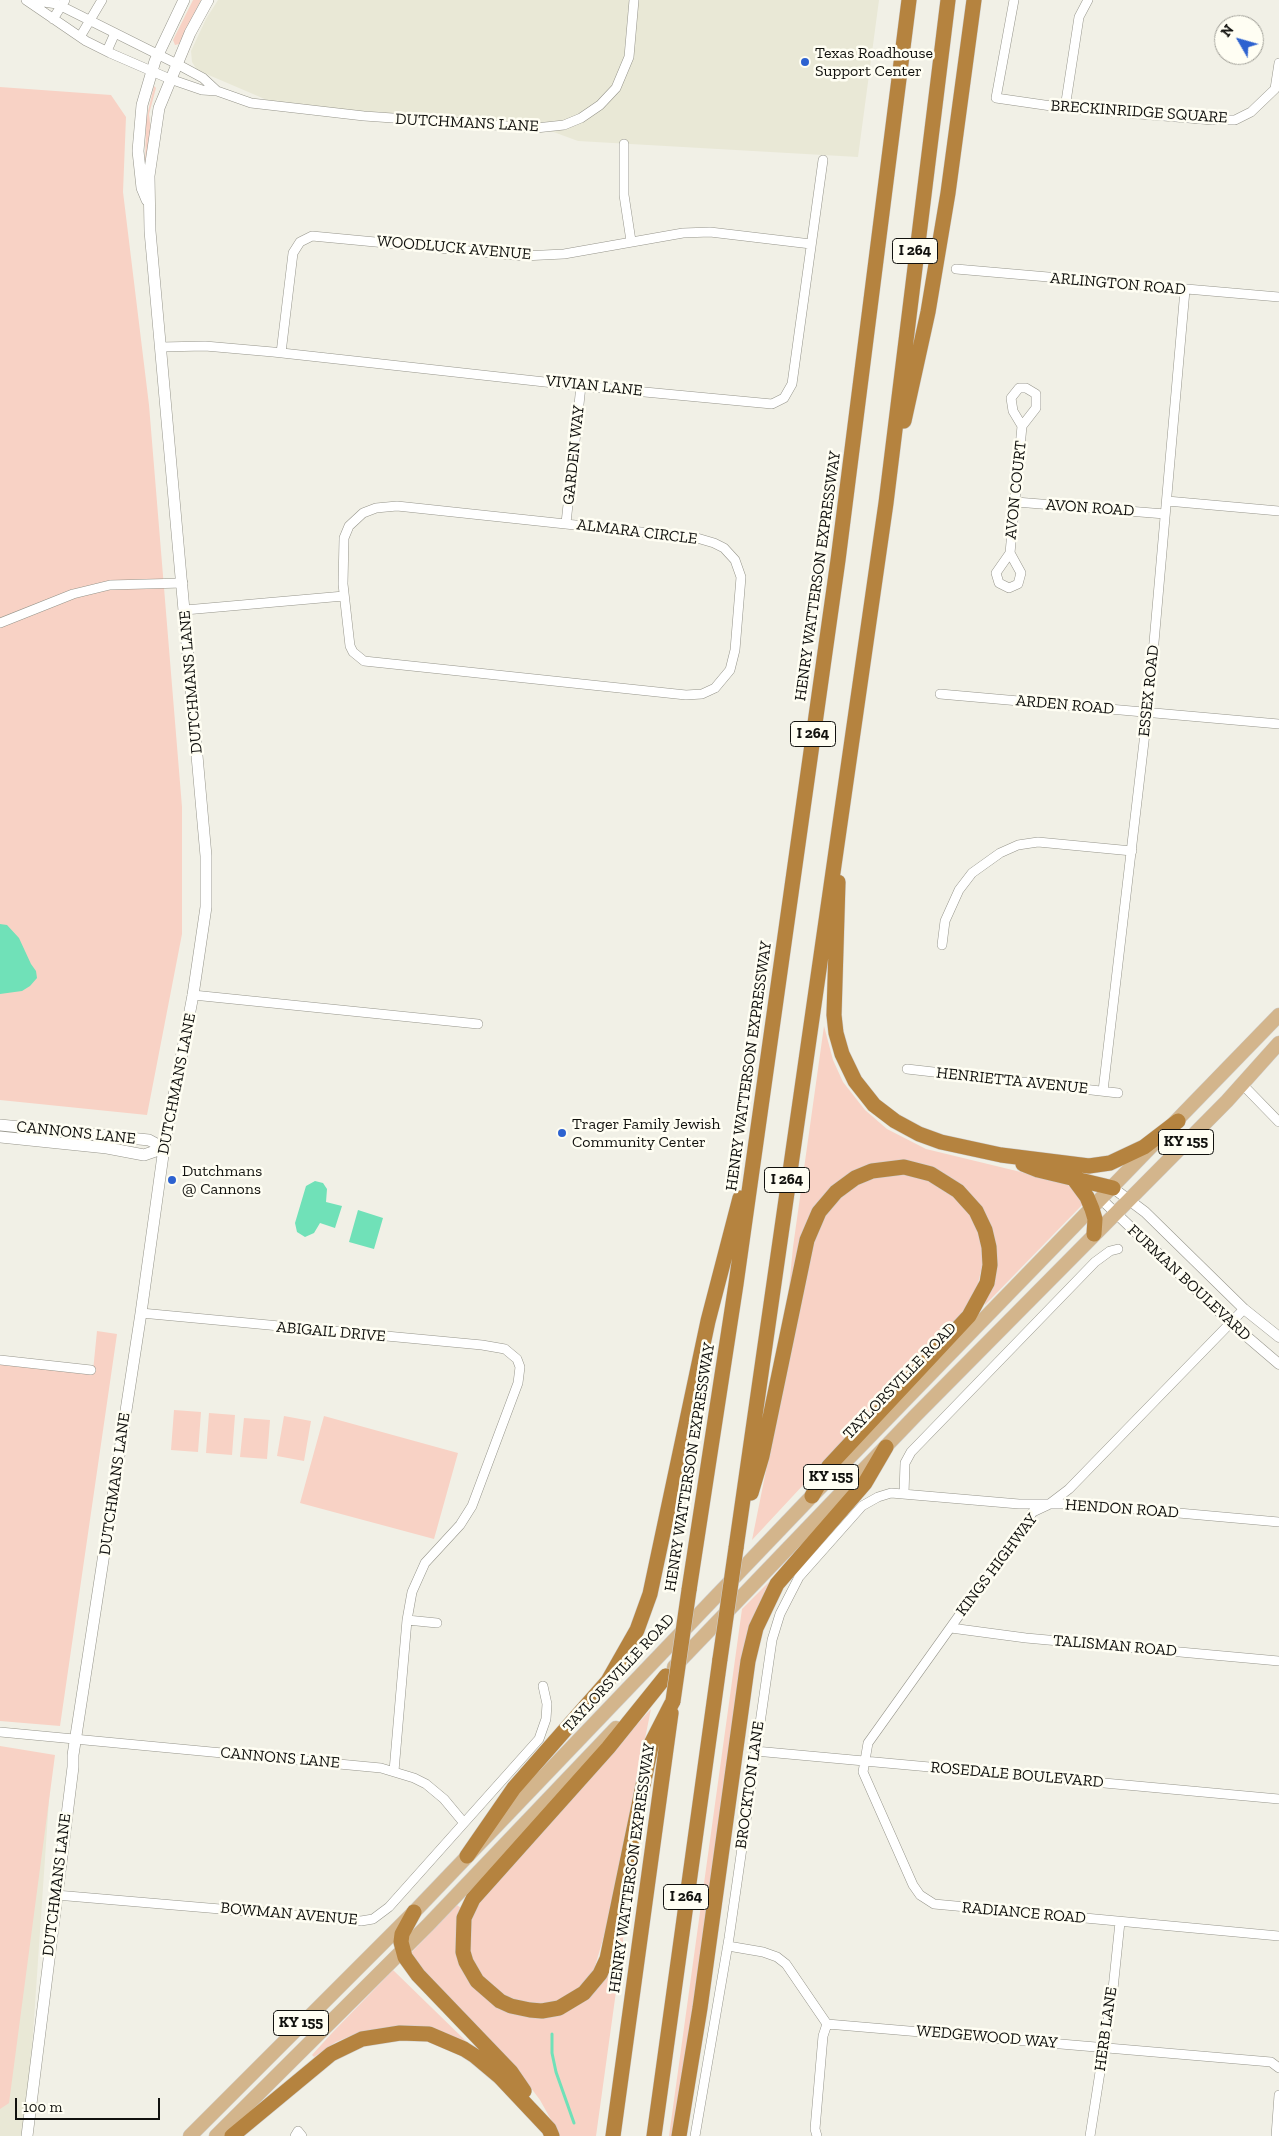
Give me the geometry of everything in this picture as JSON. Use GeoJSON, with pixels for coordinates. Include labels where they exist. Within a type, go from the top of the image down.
{"type":"FeatureCollection","features":[{"type":"Feature","properties":{"kind":"highway"},"geometry":{"type":"LineString","coordinates":[[902,43],[904,0]]}},
{"type":"Feature","properties":{"kind":"highway","name":"HENRY WATTERSON EXPRESSWAY"},"geometry":{"type":"LineString","coordinates":[[612,2136],[672,1701],[758,1129],[855,434],[892,150],[902,43],[909,0]]}},
{"type":"Feature","properties":{"kind":"highway","name":"I 264"},"geometry":{"type":"LineString","coordinates":[[654,2136],[827,898],[840,828],[886,503],[948,0]]}},
{"type":"Feature","properties":{"kind":"highway"},"geometry":{"type":"LineString","coordinates":[[886,503],[928,312],[948,193],[974,0]]}},
{"type":"Feature","properties":{"kind":"highway"},"geometry":{"type":"LineString","coordinates":[[840,828],[834,1015],[836,1033],[849,1070],[855,1081],[874,1105],[908,1129],[941,1142],[1001,1155],[1074,1166],[1100,1165],[1120,1159],[1144,1147],[1178,1121]]}},
{"type":"Feature","properties":{"kind":"highway"},"geometry":{"type":"LineString","coordinates":[[467,1856],[514,1788],[608,1681],[625,1654],[640,1624],[656,1571],[708,1322],[758,1129]]}},
{"type":"Feature","properties":{"kind":"highway"},"geometry":{"type":"LineString","coordinates":[[1001,1155],[1038,1170],[1095,1182],[1113,1188]]}},
{"type":"Feature","properties":{"kind":"highway"},"geometry":{"type":"LineString","coordinates":[[738,1532],[762,1456],[807,1240],[814,1220],[836,1192],[864,1174],[885,1168],[904,1167],[932,1174],[958,1191],[976,1211],[985,1230],[989,1247],[990,1264],[987,1282],[969,1316],[829,1466],[812,1496]]}},
{"type":"Feature","properties":{"kind":"highway"},"geometry":{"type":"LineString","coordinates":[[1073,1178],[1087,1197],[1097,1204],[1094,1234]]}},
{"type":"Feature","properties":{"kind":"highway"},"geometry":{"type":"LineString","coordinates":[[679,2136],[700,2008],[747,1670],[756,1628],[777,1584],[865,1483],[886,1447]]}},
{"type":"Feature","properties":{"kind":"highway"},"geometry":{"type":"LineString","coordinates":[[666,1676],[608,1748],[472,1899],[464,1918],[463,1952],[466,1962],[477,1981],[500,2001],[511,2006],[530,2010],[542,2011],[559,2008],[584,1993],[600,1974],[607,1959],[652,1742],[672,1701]]}},
{"type":"Feature","properties":{"kind":"highway"},"geometry":{"type":"LineString","coordinates":[[414,1912],[402,1934],[402,1951],[418,1974],[511,2072],[523,2088],[535,2115]]}},
{"type":"Feature","properties":{"kind":"highway"},"geometry":{"type":"LineString","coordinates":[[224,2133],[331,2054],[362,2039],[400,2033],[429,2034],[464,2049],[500,2077],[549,2129],[552,2136]]}},
{"type":"Feature","properties":{"kind":"main road"},"geometry":{"type":"LineString","coordinates":[[150,206],[142,188],[138,151],[142,105],[158,54],[184,0]]}},
{"type":"Feature","properties":{"kind":"main road","name":"DUTCHMANS LANE"},"geometry":{"type":"LineString","coordinates":[[27,2136],[76,1738],[141,1313],[164,1148],[193,995],[208,884],[186,610],[150,231],[150,176],[156,121],[170,79],[190,33],[208,0]]}},
{"type":"Feature","properties":{"kind":"main road","name":"TAYLORSVILLE ROAD"},"geometry":{"type":"LineString","coordinates":[[190,2136],[414,1912],[812,1496],[1279,1015]]}},
{"type":"Feature","properties":{"kind":"main road","name":"KY 155"},"geometry":{"type":"LineString","coordinates":[[224,2133],[402,1951],[886,1447],[1227,1101],[1279,1043]]}},
{"type":"Feature","properties":{"kind":"main road","name":"CANNONS LANE"},"geometry":{"type":"LineString","coordinates":[[0,1125],[149,1140],[164,1148]]}},
{"type":"Feature","properties":{"kind":"main road","name":"CANNONS LANE"},"geometry":{"type":"LineString","coordinates":[[0,1137],[107,1148],[144,1155],[164,1148]]}},
{"type":"Feature","properties":{"kind":"main road"},"geometry":{"type":"LineString","coordinates":[[224,2133],[264,2072],[262,2062]]}},
{"type":"Feature","properties":{"kind":"street","name":"DUTCHMANS LANE"},"geometry":{"type":"LineString","coordinates":[[26,0],[80,36],[107,51],[152,72],[202,90],[216,91],[251,103],[287,109],[500,127],[554,127],[572,122],[591,112],[616,88],[629,57],[634,0]]}},
{"type":"Feature","properties":{"kind":"street","name":"DUTCHMANS LANE"},"geometry":{"type":"LineString","coordinates":[[30,0],[63,3],[88,20],[203,78],[216,91]]}},
{"type":"Feature","properties":{"kind":"street"},"geometry":{"type":"LineString","coordinates":[[80,36],[88,20],[102,0]]}},
{"type":"Feature","properties":{"kind":"street","name":"BRECKINRIDGE SQUARE"},"geometry":{"type":"LineString","coordinates":[[1014,0],[996,98],[1065,108],[1234,120],[1252,112],[1277,94],[1279,63]]}},
{"type":"Feature","properties":{"kind":"street"},"geometry":{"type":"LineString","coordinates":[[1065,108],[1079,17],[1088,0]]}},
{"type":"Feature","properties":{"kind":"street"},"geometry":{"type":"LineString","coordinates":[[54,19],[63,3]]}},
{"type":"Feature","properties":{"kind":"street"},"geometry":{"type":"LineString","coordinates":[[107,51],[114,33]]}},
{"type":"Feature","properties":{"kind":"street"},"geometry":{"type":"LineString","coordinates":[[624,144],[624,195],[631,241]]}},
{"type":"Feature","properties":{"kind":"street","name":"VIVIAN LANE"},"geometry":{"type":"LineString","coordinates":[[161,347],[205,346],[581,386],[766,404],[778,402],[784,398],[792,384],[823,160]]}},
{"type":"Feature","properties":{"kind":"street","name":"WOODLUCK AVENUE"},"geometry":{"type":"LineString","coordinates":[[281,353],[293,253],[300,242],[312,236],[523,256],[564,254],[684,233],[710,232],[811,244]]}},
{"type":"Feature","properties":{"kind":"street","name":"ARLINGTON ROAD"},"geometry":{"type":"LineString","coordinates":[[956,269],[1279,297]]}},
{"type":"Feature","properties":{"kind":"street","name":"ESSEX ROAD"},"geometry":{"type":"LineString","coordinates":[[1103,1091],[1147,712],[1185,290]]}},
{"type":"Feature","properties":{"kind":"street","name":"GARDEN WAY"},"geometry":{"type":"LineString","coordinates":[[566,523],[581,386]]}},
{"type":"Feature","properties":{"kind":"street","name":"AVON COURT"},"geometry":{"type":"LineString","coordinates":[[1010,554],[1022,426]]}},
{"type":"Feature","properties":{"kind":"street"},"geometry":{"type":"LineString","coordinates":[[1166,501],[1279,511]]}},
{"type":"Feature","properties":{"kind":"street","name":"AVON ROAD"},"geometry":{"type":"LineString","coordinates":[[1016,502],[1165,514]]}},
{"type":"Feature","properties":{"kind":"street","name":"ALMARA CIRCLE"},"geometry":{"type":"LineString","coordinates":[[386,506],[566,523],[697,538],[714,543],[730,553],[740,569],[740,594],[734,660],[727,676],[719,685],[702,694],[686,695],[364,661],[353,652],[350,646],[344,596],[342,550],[349,526],[357,517],[370,510],[386,506]]}},
{"type":"Feature","properties":{"kind":"street"},"geometry":{"type":"LineString","coordinates":[[0,622],[73,594],[110,585],[183,583]]}},
{"type":"Feature","properties":{"kind":"street"},"geometry":{"type":"LineString","coordinates":[[186,610],[344,596]]}},
{"type":"Feature","properties":{"kind":"street","name":"ARDEN ROAD"},"geometry":{"type":"LineString","coordinates":[[940,694],[1279,724]]}},
{"type":"Feature","properties":{"kind":"street"},"geometry":{"type":"LineString","coordinates":[[942,945],[945,921],[959,890],[972,873],[1000,853],[1018,845],[1038,842],[1132,851]]}},
{"type":"Feature","properties":{"kind":"street"},"geometry":{"type":"LineString","coordinates":[[193,995],[478,1024]]}},
{"type":"Feature","properties":{"kind":"street","name":"HENRIETTA AVENUE"},"geometry":{"type":"LineString","coordinates":[[906,1069],[1118,1093]]}},
{"type":"Feature","properties":{"kind":"street"},"geometry":{"type":"LineString","coordinates":[[1242,1084],[1279,1122]]}},
{"type":"Feature","properties":{"kind":"street","name":"FURMAN BOULEVARD"},"geometry":{"type":"LineString","coordinates":[[1113,1188],[1129,1199],[1244,1309],[1279,1337]]}},
{"type":"Feature","properties":{"kind":"street","name":"FURMAN BOULEVARD"},"geometry":{"type":"LineString","coordinates":[[1097,1204],[1115,1213],[1231,1323],[1279,1364]]}},
{"type":"Feature","properties":{"kind":"street"},"geometry":{"type":"LineString","coordinates":[[904,1494],[905,1463],[911,1452],[1095,1262],[1110,1251],[1118,1249]]}},
{"type":"Feature","properties":{"kind":"street","name":"KINGS HIGHWAY"},"geometry":{"type":"LineString","coordinates":[[864,1760],[868,1743],[1033,1512],[1048,1505],[1069,1489],[1244,1309]]}},
{"type":"Feature","properties":{"kind":"street","name":"ABIGAIL DRIVE"},"geometry":{"type":"LineString","coordinates":[[141,1313],[482,1345],[504,1348],[517,1359],[520,1367],[518,1383],[476,1495],[460,1525],[420,1572],[412,1592],[407,1620]]}},
{"type":"Feature","properties":{"kind":"street"},"geometry":{"type":"LineString","coordinates":[[0,1360],[91,1370]]}},
{"type":"Feature","properties":{"kind":"street","name":"BROCKTON LANE"},"geometry":{"type":"LineString","coordinates":[[695,2136],[728,1946],[772,1640],[780,1614],[793,1588],[810,1564],[862,1506],[878,1497],[891,1493],[904,1494]]}},
{"type":"Feature","properties":{"kind":"street","name":"HENDON ROAD"},"geometry":{"type":"LineString","coordinates":[[904,1494],[1048,1505],[1078,1504],[1279,1522]]}},
{"type":"Feature","properties":{"kind":"street"},"geometry":{"type":"LineString","coordinates":[[394,1771],[407,1620],[437,1623]]}},
{"type":"Feature","properties":{"kind":"street","name":"TALISMAN ROAD"},"geometry":{"type":"LineString","coordinates":[[951,1628],[1026,1638],[1279,1661]]}},
{"type":"Feature","properties":{"kind":"street","name":"BOWMAN AVENUE"},"geometry":{"type":"LineString","coordinates":[[56,1895],[361,1921],[381,1915],[539,1740],[546,1719],[547,1704],[543,1686]]}},
{"type":"Feature","properties":{"kind":"street","name":"CANNONS LANE"},"geometry":{"type":"LineString","coordinates":[[0,1732],[370,1766],[414,1778],[436,1791],[464,1823]]}},
{"type":"Feature","properties":{"kind":"street","name":"ROSEDALE BOULEVARD"},"geometry":{"type":"LineString","coordinates":[[755,1751],[1279,1798]]}},
{"type":"Feature","properties":{"kind":"street","name":"RADIANCE ROAD"},"geometry":{"type":"LineString","coordinates":[[864,1760],[865,1778],[912,1885],[927,1900],[944,1905],[1279,1936]]}},
{"type":"Feature","properties":{"kind":"street","name":"HERB LANE"},"geometry":{"type":"LineString","coordinates":[[1090,2136],[1104,2047],[1120,1922]]}},
{"type":"Feature","properties":{"kind":"street"},"geometry":{"type":"LineString","coordinates":[[728,1946],[763,1952],[777,1957],[786,1964],[826,2024],[823,2036],[815,2132],[817,2136]]}},
{"type":"Feature","properties":{"kind":"street","name":"WEDGEWOOD WAY"},"geometry":{"type":"LineString","coordinates":[[826,2024],[1271,2062],[1279,2068]]}},
{"type":"Feature","properties":{"kind":"street"},"geometry":{"type":"LineString","coordinates":[[1276,2136],[1279,2095]]}},
{"type":"Feature","properties":{"kind":"street"},"geometry":{"type":"LineString","coordinates":[[295,2136],[298,2131],[302,2136]]}},
{"type":"Feature","properties":{"kind":"shaded area"},"geometry":{"type":"Polygon","coordinates":[[[193,0],[201,0],[179,44],[175,45],[173,40],[193,0]]]}},
{"type":"Feature","properties":{"kind":"shaded area"},"geometry":{"type":"Polygon","coordinates":[[[218,0],[879,0],[858,157],[578,141],[529,123],[301,107],[274,103],[197,70],[192,62],[191,51],[206,19],[218,0]]]}},
{"type":"Feature","properties":{"kind":"shaded area"},"geometry":{"type":"Polygon","coordinates":[[[154,86],[156,88],[149,114],[151,131],[145,172],[146,120],[154,86]]]}},
{"type":"Feature","properties":{"kind":"shaded area"},"geometry":{"type":"Polygon","coordinates":[[[0,87],[111,95],[126,117],[123,192],[149,405],[182,807],[182,934],[147,1115],[0,1100],[0,87]]]}},
{"type":"Feature","properties":{"kind":"shaded area"},"geometry":{"type":"Polygon","coordinates":[[[0,924],[7,925],[19,938],[36,971],[37,978],[22,991],[0,994],[0,924]]]}},
{"type":"Feature","properties":{"kind":"shaded area"},"geometry":{"type":"Polygon","coordinates":[[[824,1026],[833,1060],[843,1082],[865,1110],[887,1129],[926,1149],[1062,1182],[1072,1187],[1084,1203],[985,1305],[992,1239],[929,1167],[839,1181],[788,1298],[793,1247],[824,1026]]]}},
{"type":"Feature","properties":{"kind":"shaded area"},"geometry":{"type":"Polygon","coordinates":[[[890,1174],[928,1179],[950,1192],[970,1214],[978,1230],[983,1262],[977,1288],[964,1312],[752,1540],[809,1257],[820,1222],[834,1201],[865,1180],[890,1174]]]}},
{"type":"Feature","properties":{"kind":"shaded area"},"geometry":{"type":"Polygon","coordinates":[[[315,1181],[323,1183],[327,1189],[326,1202],[342,1206],[335,1228],[320,1223],[314,1233],[305,1237],[297,1232],[295,1223],[306,1186],[315,1181]]]}},
{"type":"Feature","properties":{"kind":"shaded area"},"geometry":{"type":"Polygon","coordinates":[[[358,1210],[383,1218],[374,1249],[349,1242],[358,1210]]]}},
{"type":"Feature","properties":{"kind":"shaded area"},"geometry":{"type":"Polygon","coordinates":[[[97,1331],[117,1334],[60,1726],[0,1721],[0,1362],[93,1371],[97,1331]]]}},
{"type":"Feature","properties":{"kind":"shaded area"},"geometry":{"type":"Polygon","coordinates":[[[174,1410],[201,1412],[198,1452],[171,1450],[174,1410]]]}},
{"type":"Feature","properties":{"kind":"shaded area"},"geometry":{"type":"Polygon","coordinates":[[[209,1413],[235,1415],[232,1455],[206,1453],[209,1413]]]}},
{"type":"Feature","properties":{"kind":"shaded area"},"geometry":{"type":"Polygon","coordinates":[[[284,1416],[311,1421],[304,1461],[277,1456],[284,1416]]]}},
{"type":"Feature","properties":{"kind":"shaded area"},"geometry":{"type":"Polygon","coordinates":[[[324,1416],[458,1453],[434,1539],[300,1503],[324,1416]]]}},
{"type":"Feature","properties":{"kind":"shaded area"},"geometry":{"type":"Polygon","coordinates":[[[244,1418],[270,1420],[267,1459],[240,1457],[244,1418]]]}},
{"type":"Feature","properties":{"kind":"shaded area"},"geometry":{"type":"Polygon","coordinates":[[[775,1576],[766,1592],[707,1919],[674,2136],[669,2136],[742,1609],[775,1576]]]}},
{"type":"Feature","properties":{"kind":"shaded area"},"geometry":{"type":"Polygon","coordinates":[[[651,1709],[608,1922],[594,1970],[582,1986],[560,2001],[536,2005],[524,2004],[502,1996],[480,1976],[470,1954],[468,1929],[473,1911],[525,1848],[651,1709]]]}},
{"type":"Feature","properties":{"kind":"shaded area"},"geometry":{"type":"Polygon","coordinates":[[[0,1746],[55,1755],[9,2103],[0,2109],[0,1746]]]}},
{"type":"Feature","properties":{"kind":"shaded area"},"geometry":{"type":"Polygon","coordinates":[[[0,1751],[52,1756],[26,2136],[0,2136],[0,1751]]]}},
{"type":"Feature","properties":{"kind":"shaded area"},"geometry":{"type":"Polygon","coordinates":[[[626,1901],[623,1941],[596,2136],[560,2136],[540,2100],[519,2072],[409,1955],[457,1905],[461,1908],[475,1988],[488,2000],[496,2006],[580,2003],[626,1901]]]}},
{"type":"Feature","properties":{"kind":"shaded area"},"geometry":{"type":"Polygon","coordinates":[[[393,1970],[468,2043],[452,2038],[353,2035],[336,2042],[314,2057],[312,2055],[393,1970]]]}},
{"type":"Feature","properties":{"kind":"waterway"},"geometry":{"type":"LineString","coordinates":[[552,2034],[552,2053],[556,2072],[574,2123]]}},
{"type":"Feature","properties":{"kind":"place","name":"Texas Roadhouse Support Center"},"geometry":{"type":"Point","coordinates":[805,62]}},
{"type":"Feature","properties":{"kind":"place","name":"Trager Family Jewish Community Center"},"geometry":{"type":"Point","coordinates":[562,1133]}},
{"type":"Feature","properties":{"kind":"place","name":"Dutchmans @ Cannons"},"geometry":{"type":"Point","coordinates":[172,1180]}}]}
